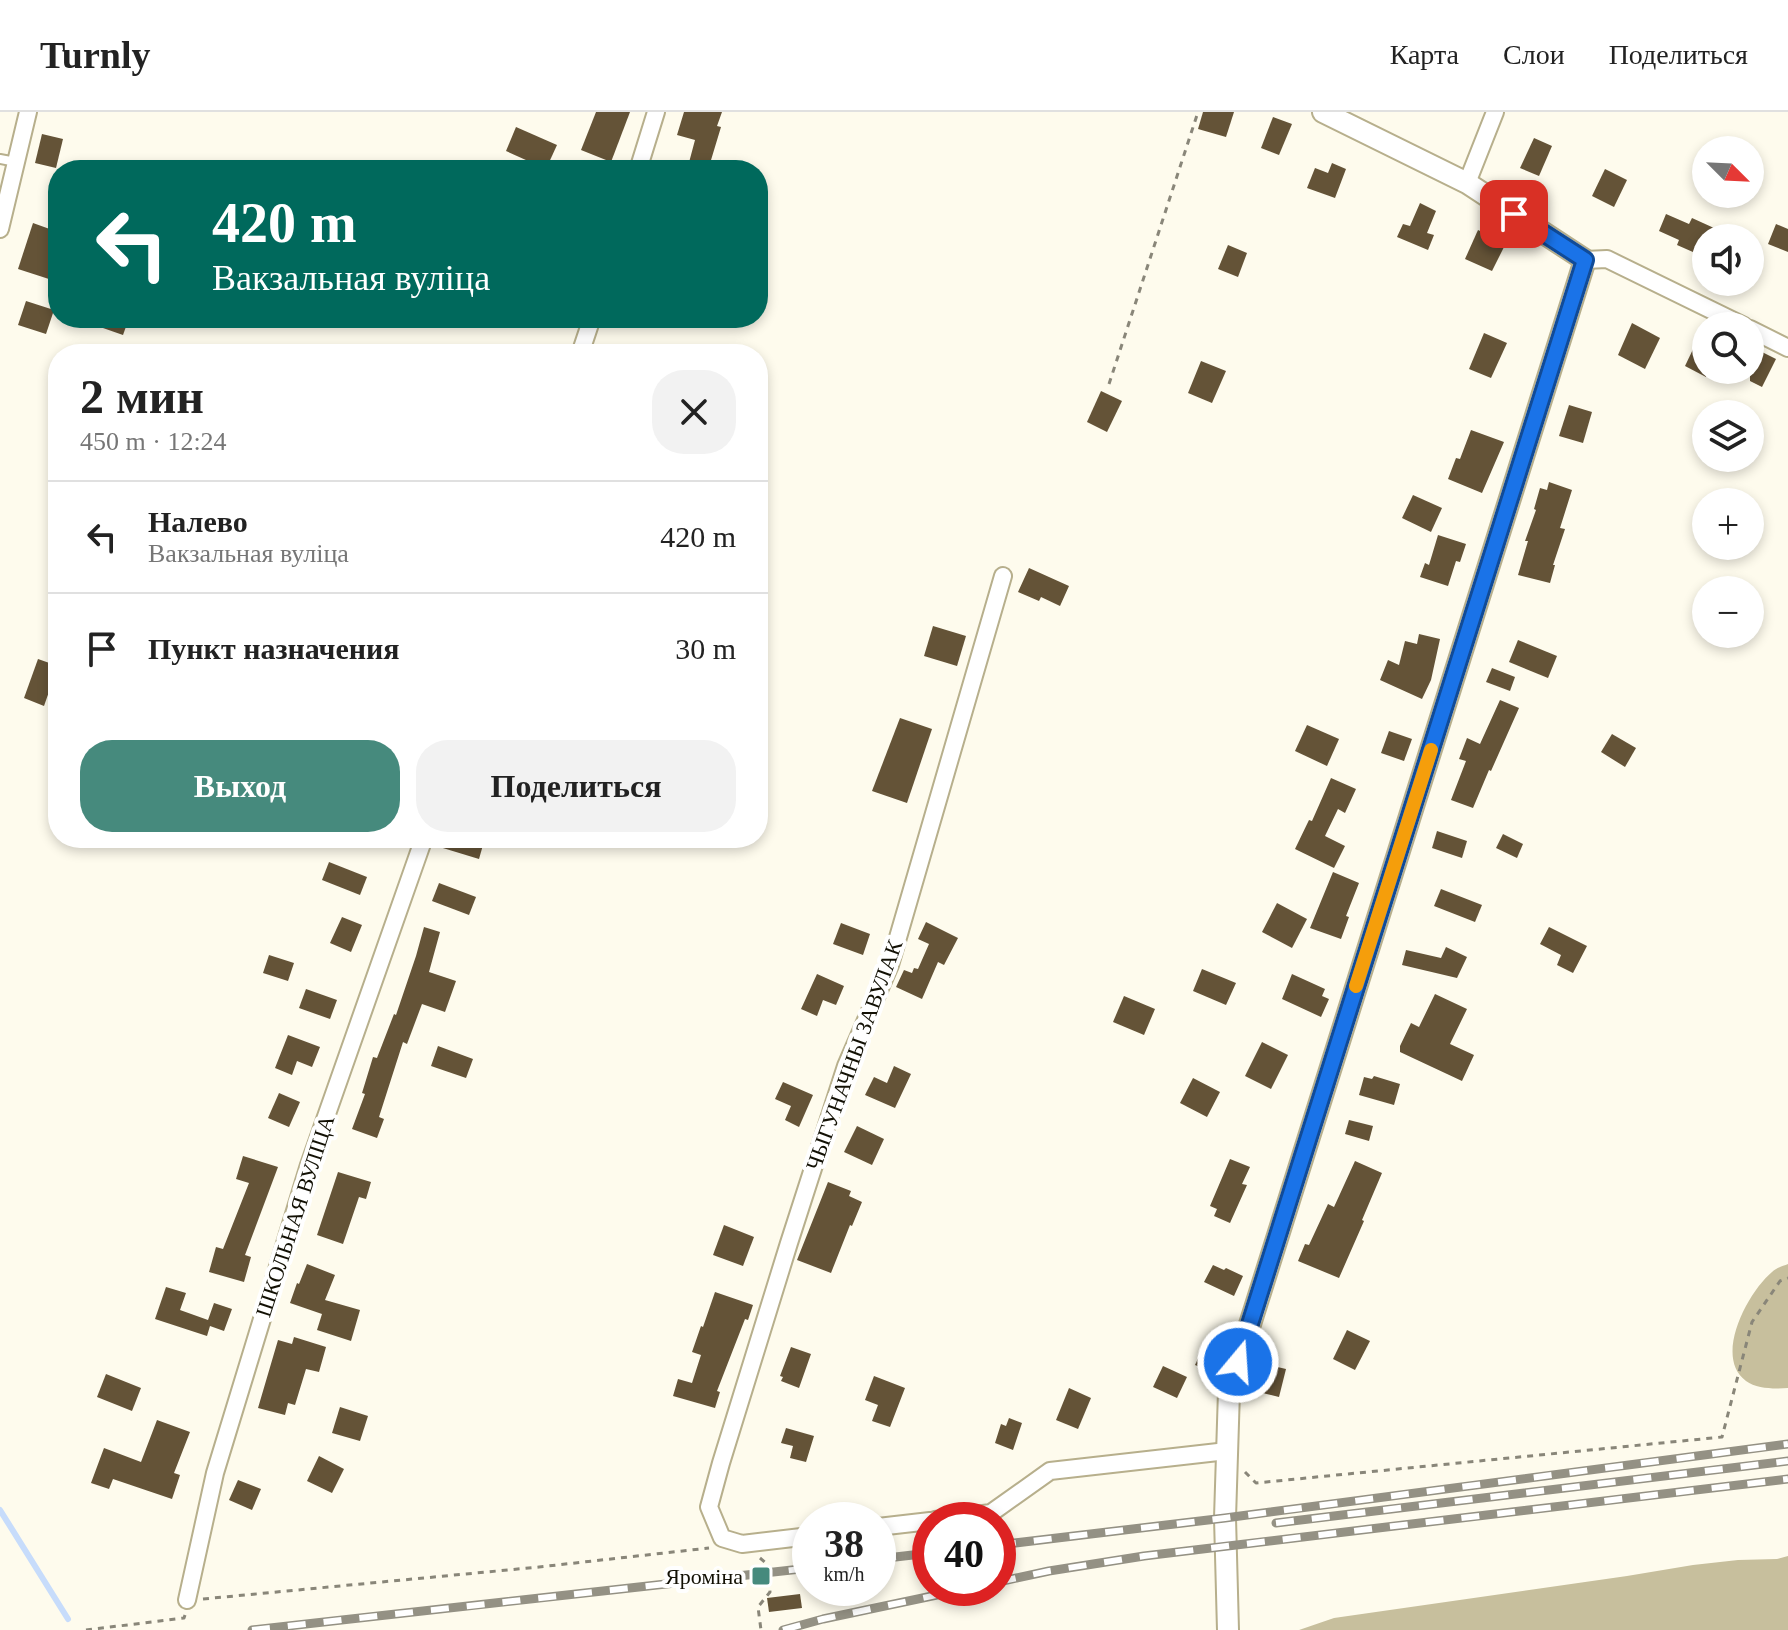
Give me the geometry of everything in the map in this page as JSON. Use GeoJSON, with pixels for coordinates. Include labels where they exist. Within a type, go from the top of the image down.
{"type":"FeatureCollection","features":[{"type":"Feature","properties":{"kind":"street"},"geometry":{"type":"LineString","coordinates":[[0,229],[8,161],[28,112]]}},
{"type":"Feature","properties":{"kind":"street"},"geometry":{"type":"LineString","coordinates":[[641,160],[656,112]]}},
{"type":"Feature","properties":{"kind":"street"},"geometry":{"type":"LineString","coordinates":[[1323,112],[1467,183],[1585,260],[1607,259],[1715,312]]}},
{"type":"Feature","properties":{"kind":"street"},"geometry":{"type":"LineString","coordinates":[[1467,183],[1495,112]]}},
{"type":"Feature","properties":{"kind":"street"},"geometry":{"type":"LineString","coordinates":[[1228,1630],[1225,1518],[1229,1391],[1585,260]]}},
{"type":"Feature","properties":{"kind":"street"},"geometry":{"type":"LineString","coordinates":[[1764,336],[1788,348]]}},
{"type":"Feature","properties":{"kind":"street","name":"ЧЫГУНАЧНЫ ЗАВУЛАК"},"geometry":{"type":"LineString","coordinates":[[742,1544],[722,1538],[709,1507],[846,1066],[890,965],[1003,576]]}},
{"type":"Feature","properties":{"kind":"street","name":"ШКОЛЬНАЯ ВУЛІЦА"},"geometry":{"type":"LineString","coordinates":[[187,1600],[215,1473],[309,1165],[420,848]]}},
{"type":"Feature","properties":{"kind":"street"},"geometry":{"type":"LineString","coordinates":[[1006,1502],[1050,1471],[1227,1451]]}},
{"type":"Feature","properties":{"kind":"street"},"geometry":{"type":"LineString","coordinates":[[742,1544],[792,1538]]}},
{"type":"Feature","properties":{"kind":"path"},"geometry":{"type":"LineString","coordinates":[[1109,384],[1198,112]]}},
{"type":"Feature","properties":{"kind":"path"},"geometry":{"type":"LineString","coordinates":[[1227,1451],[1256,1483],[1722,1437],[1752,1322],[1780,1281],[1788,1278]]}},
{"type":"Feature","properties":{"kind":"path"},"geometry":{"type":"LineString","coordinates":[[742,1544],[767,1564],[770,1592],[758,1607],[761,1630]]}},
{"type":"Feature","properties":{"kind":"path"},"geometry":{"type":"LineString","coordinates":[[86,1630],[184,1618],[187,1600],[710,1548]]}},
{"type":"Feature","properties":{"kind":"shaded area"},"geometry":{"type":"Polygon","coordinates":[[[1788,1264],[1788,1388],[1761,1387],[1750,1384],[1737,1370],[1733,1341],[1753,1294],[1774,1271],[1788,1264]]]}},
{"type":"Feature","properties":{"kind":"shaded area"},"geometry":{"type":"Polygon","coordinates":[[[1788,1556],[1788,1630],[1299,1630],[1334,1618],[1693,1565],[1788,1556]]]}},
{"type":"Feature","properties":{"kind":"building"},"geometry":{"type":"Polygon","coordinates":[[[596,112],[630,112],[612,160],[581,150],[596,112]]]}},
{"type":"Feature","properties":{"kind":"building"},"geometry":{"type":"Polygon","coordinates":[[[684,112],[722,112],[711,160],[690,160],[695,140],[677,135],[684,112]]]}},
{"type":"Feature","properties":{"kind":"building"},"geometry":{"type":"Polygon","coordinates":[[[1203,112],[1234,112],[1226,137],[1198,129],[1203,112]]]}},
{"type":"Feature","properties":{"kind":"building"},"geometry":{"type":"Polygon","coordinates":[[[1273,117],[1292,124],[1279,155],[1261,148],[1273,117]]]}},
{"type":"Feature","properties":{"kind":"building"},"geometry":{"type":"Polygon","coordinates":[[[516,127],[557,145],[550,160],[526,160],[506,151],[516,127]]]}},
{"type":"Feature","properties":{"kind":"building"},"geometry":{"type":"Polygon","coordinates":[[[42,134],[63,139],[58,160],[48,160],[48,166],[35,163],[42,134]]]}},
{"type":"Feature","properties":{"kind":"building"},"geometry":{"type":"Polygon","coordinates":[[[1534,138],[1552,146],[1539,176],[1520,168],[1534,138]]]}},
{"type":"Feature","properties":{"kind":"building"},"geometry":{"type":"Polygon","coordinates":[[[1332,163],[1346,169],[1335,198],[1307,188],[1315,168],[1328,173],[1332,163]]]}},
{"type":"Feature","properties":{"kind":"building"},"geometry":{"type":"Polygon","coordinates":[[[1605,169],[1627,180],[1614,207],[1592,196],[1605,169]]]}},
{"type":"Feature","properties":{"kind":"building"},"geometry":{"type":"Polygon","coordinates":[[[1420,203],[1436,211],[1427,233],[1434,235],[1428,250],[1397,237],[1403,224],[1410,226],[1420,203]]]}},
{"type":"Feature","properties":{"kind":"building"},"geometry":{"type":"Polygon","coordinates":[[[1666,214],[1689,224],[1692,218],[1705,224],[1692,224],[1692,252],[1677,245],[1679,240],[1659,231],[1666,214]]]}},
{"type":"Feature","properties":{"kind":"building"},"geometry":{"type":"Polygon","coordinates":[[[33,223],[48,228],[48,279],[18,269],[33,223]]]}},
{"type":"Feature","properties":{"kind":"building"},"geometry":{"type":"Polygon","coordinates":[[[1776,224],[1788,229],[1788,252],[1768,244],[1776,224]]]}},
{"type":"Feature","properties":{"kind":"building"},"geometry":{"type":"Polygon","coordinates":[[[1478,230],[1506,243],[1492,271],[1465,259],[1478,230]]]}},
{"type":"Feature","properties":{"kind":"building"},"geometry":{"type":"Polygon","coordinates":[[[1228,245],[1247,253],[1238,277],[1218,269],[1228,245]]]}},
{"type":"Feature","properties":{"kind":"building"},"geometry":{"type":"Polygon","coordinates":[[[26,301],[48,308],[46,334],[18,325],[26,301]]]}},
{"type":"Feature","properties":{"kind":"building"},"geometry":{"type":"Polygon","coordinates":[[[1632,323],[1660,338],[1645,369],[1618,355],[1632,323]]]}},
{"type":"Feature","properties":{"kind":"building"},"geometry":{"type":"Polygon","coordinates":[[[103,328],[125,328],[123,335],[103,328]]]}},
{"type":"Feature","properties":{"kind":"building"},"geometry":{"type":"Polygon","coordinates":[[[1484,333],[1507,343],[1491,378],[1469,369],[1484,333]]]}},
{"type":"Feature","properties":{"kind":"building"},"geometry":{"type":"Polygon","coordinates":[[[1692,351],[1692,370],[1685,366],[1692,351]]]}},
{"type":"Feature","properties":{"kind":"building"},"geometry":{"type":"Polygon","coordinates":[[[1764,353],[1776,359],[1764,383],[1764,353]]]}},
{"type":"Feature","properties":{"kind":"building"},"geometry":{"type":"Polygon","coordinates":[[[1201,361],[1226,371],[1212,403],[1188,393],[1201,361]]]}},
{"type":"Feature","properties":{"kind":"building"},"geometry":{"type":"Polygon","coordinates":[[[1101,391],[1122,401],[1107,432],[1087,422],[1101,391]]]}},
{"type":"Feature","properties":{"kind":"building"},"geometry":{"type":"Polygon","coordinates":[[[1569,405],[1592,412],[1583,443],[1559,436],[1569,405]]]}},
{"type":"Feature","properties":{"kind":"building"},"geometry":{"type":"Polygon","coordinates":[[[1471,430],[1504,442],[1482,493],[1448,479],[1471,430]]]}},
{"type":"Feature","properties":{"kind":"building"},"geometry":{"type":"Polygon","coordinates":[[[1549,482],[1572,490],[1560,528],[1565,529],[1550,583],[1518,575],[1540,488],[1547,490],[1549,482]]]}},
{"type":"Feature","properties":{"kind":"building"},"geometry":{"type":"Polygon","coordinates":[[[1413,495],[1442,508],[1431,532],[1402,518],[1413,495]]]}},
{"type":"Feature","properties":{"kind":"building"},"geometry":{"type":"Polygon","coordinates":[[[1438,535],[1466,544],[1460,562],[1456,561],[1448,586],[1420,577],[1425,563],[1429,565],[1438,535]]]}},
{"type":"Feature","properties":{"kind":"building"},"geometry":{"type":"Polygon","coordinates":[[[1029,568],[1069,586],[1060,606],[1041,597],[1039,601],[1018,592],[1029,568]]]}},
{"type":"Feature","properties":{"kind":"building"},"geometry":{"type":"Polygon","coordinates":[[[933,626],[966,636],[957,666],[924,656],[933,626]]]}},
{"type":"Feature","properties":{"kind":"building"},"geometry":{"type":"Polygon","coordinates":[[[1419,634],[1440,639],[1431,680],[1422,699],[1380,680],[1388,660],[1399,665],[1405,641],[1417,644],[1419,634]]]}},
{"type":"Feature","properties":{"kind":"building"},"geometry":{"type":"Polygon","coordinates":[[[1518,640],[1557,656],[1548,678],[1509,662],[1518,640]]]}},
{"type":"Feature","properties":{"kind":"building"},"geometry":{"type":"Polygon","coordinates":[[[38,659],[48,662],[48,695],[44,706],[24,698],[38,659]]]}},
{"type":"Feature","properties":{"kind":"building"},"geometry":{"type":"Polygon","coordinates":[[[1492,668],[1515,677],[1510,691],[1486,682],[1492,668]]]}},
{"type":"Feature","properties":{"kind":"building"},"geometry":{"type":"Polygon","coordinates":[[[1500,700],[1519,708],[1473,808],[1451,800],[1466,761],[1459,759],[1467,738],[1480,744],[1500,700]]]}},
{"type":"Feature","properties":{"kind":"building"},"geometry":{"type":"Polygon","coordinates":[[[900,718],[932,729],[907,803],[872,791],[900,718]]]}},
{"type":"Feature","properties":{"kind":"building"},"geometry":{"type":"Polygon","coordinates":[[[1307,725],[1339,739],[1327,766],[1295,751],[1307,725]]]}},
{"type":"Feature","properties":{"kind":"building"},"geometry":{"type":"Polygon","coordinates":[[[1389,731],[1412,739],[1404,761],[1381,753],[1389,731]]]}},
{"type":"Feature","properties":{"kind":"building"},"geometry":{"type":"Polygon","coordinates":[[[1612,734],[1636,748],[1625,767],[1601,752],[1612,734]]]}},
{"type":"Feature","properties":{"kind":"building"},"geometry":{"type":"Polygon","coordinates":[[[1331,778],[1356,789],[1345,813],[1338,809],[1325,836],[1345,846],[1334,868],[1295,849],[1309,820],[1312,821],[1331,778]]]}},
{"type":"Feature","properties":{"kind":"building"},"geometry":{"type":"Polygon","coordinates":[[[1437,831],[1467,841],[1462,858],[1432,848],[1437,831]]]}},
{"type":"Feature","properties":{"kind":"building"},"geometry":{"type":"Polygon","coordinates":[[[1503,834],[1523,844],[1517,858],[1496,848],[1503,834]]]}},
{"type":"Feature","properties":{"kind":"building"},"geometry":{"type":"Polygon","coordinates":[[[443,848],[482,848],[479,859],[443,848]]]}},
{"type":"Feature","properties":{"kind":"building"},"geometry":{"type":"Polygon","coordinates":[[[329,862],[367,877],[360,895],[322,880],[329,862]]]}},
{"type":"Feature","properties":{"kind":"building"},"geometry":{"type":"Polygon","coordinates":[[[1333,872],[1359,883],[1341,939],[1310,928],[1333,872]]]}},
{"type":"Feature","properties":{"kind":"building"},"geometry":{"type":"Polygon","coordinates":[[[439,883],[476,897],[469,915],[432,901],[439,883]]]}},
{"type":"Feature","properties":{"kind":"building"},"geometry":{"type":"Polygon","coordinates":[[[1441,889],[1482,905],[1475,922],[1434,906],[1441,889]]]}},
{"type":"Feature","properties":{"kind":"building"},"geometry":{"type":"Polygon","coordinates":[[[1277,903],[1307,919],[1292,948],[1262,932],[1277,903]]]}},
{"type":"Feature","properties":{"kind":"building"},"geometry":{"type":"Polygon","coordinates":[[[342,917],[362,925],[351,952],[330,943],[342,917]]]}},
{"type":"Feature","properties":{"kind":"building"},"geometry":{"type":"Polygon","coordinates":[[[926,922],[958,938],[944,965],[938,962],[922,999],[896,987],[904,970],[912,973],[914,968],[918,969],[929,944],[918,939],[926,922]]]}},
{"type":"Feature","properties":{"kind":"building"},"geometry":{"type":"Polygon","coordinates":[[[841,923],[870,934],[863,955],[833,944],[841,923]]]}},
{"type":"Feature","properties":{"kind":"building"},"geometry":{"type":"Polygon","coordinates":[[[424,927],[440,932],[429,972],[456,981],[445,1012],[422,1004],[407,1044],[403,1042],[379,1117],[384,1119],[377,1138],[352,1129],[365,1094],[362,1093],[373,1057],[377,1058],[396,1015],[424,927]]]}},
{"type":"Feature","properties":{"kind":"building"},"geometry":{"type":"Polygon","coordinates":[[[1549,927],[1587,946],[1573,973],[1557,965],[1561,955],[1540,944],[1549,927]]]}},
{"type":"Feature","properties":{"kind":"building"},"geometry":{"type":"Polygon","coordinates":[[[1446,947],[1467,957],[1457,978],[1402,965],[1406,950],[1441,958],[1446,947]]]}},
{"type":"Feature","properties":{"kind":"building"},"geometry":{"type":"Polygon","coordinates":[[[269,955],[294,963],[288,981],[263,973],[269,955]]]}},
{"type":"Feature","properties":{"kind":"building"},"geometry":{"type":"Polygon","coordinates":[[[1202,969],[1236,983],[1226,1005],[1193,991],[1202,969]]]}},
{"type":"Feature","properties":{"kind":"building"},"geometry":{"type":"Polygon","coordinates":[[[817,974],[844,986],[836,1005],[823,1000],[817,1016],[801,1009],[817,974]]]}},
{"type":"Feature","properties":{"kind":"building"},"geometry":{"type":"Polygon","coordinates":[[[1292,974],[1325,989],[1322,996],[1329,999],[1321,1017],[1282,999],[1292,974]]]}},
{"type":"Feature","properties":{"kind":"building"},"geometry":{"type":"Polygon","coordinates":[[[306,989],[337,1000],[330,1019],[299,1008],[306,989]]]}},
{"type":"Feature","properties":{"kind":"building"},"geometry":{"type":"Polygon","coordinates":[[[1435,994],[1467,1009],[1450,1044],[1474,1055],[1462,1081],[1400,1052],[1411,1023],[1419,1027],[1435,994]]]}},
{"type":"Feature","properties":{"kind":"building"},"geometry":{"type":"Polygon","coordinates":[[[1124,996],[1155,1009],[1144,1035],[1113,1022],[1124,996]]]}},
{"type":"Feature","properties":{"kind":"building"},"geometry":{"type":"Polygon","coordinates":[[[288,1035],[320,1047],[312,1067],[297,1061],[292,1075],[275,1068],[288,1035]]]}},
{"type":"Feature","properties":{"kind":"building"},"geometry":{"type":"Polygon","coordinates":[[[1262,1042],[1288,1055],[1271,1089],[1245,1076],[1262,1042]]]}},
{"type":"Feature","properties":{"kind":"building"},"geometry":{"type":"Polygon","coordinates":[[[438,1046],[473,1059],[466,1078],[431,1066],[438,1046]]]}},
{"type":"Feature","properties":{"kind":"building"},"geometry":{"type":"Polygon","coordinates":[[[894,1066],[911,1074],[895,1108],[865,1095],[874,1077],[887,1083],[894,1066]]]}},
{"type":"Feature","properties":{"kind":"building"},"geometry":{"type":"Polygon","coordinates":[[[1374,1076],[1400,1084],[1394,1105],[1359,1095],[1364,1077],[1372,1079],[1374,1076]]]}},
{"type":"Feature","properties":{"kind":"building"},"geometry":{"type":"Polygon","coordinates":[[[1193,1078],[1220,1092],[1207,1117],[1180,1103],[1193,1078]]]}},
{"type":"Feature","properties":{"kind":"building"},"geometry":{"type":"Polygon","coordinates":[[[783,1082],[813,1095],[799,1127],[785,1120],[791,1106],[775,1099],[783,1082]]]}},
{"type":"Feature","properties":{"kind":"building"},"geometry":{"type":"Polygon","coordinates":[[[279,1093],[300,1102],[289,1127],[268,1118],[279,1093]]]}},
{"type":"Feature","properties":{"kind":"building"},"geometry":{"type":"Polygon","coordinates":[[[1349,1120],[1373,1126],[1369,1141],[1345,1134],[1349,1120]]]}},
{"type":"Feature","properties":{"kind":"building"},"geometry":{"type":"Polygon","coordinates":[[[857,1126],[884,1139],[872,1165],[844,1152],[857,1126]]]}},
{"type":"Feature","properties":{"kind":"building"},"geometry":{"type":"Polygon","coordinates":[[[243,1156],[278,1167],[245,1255],[251,1257],[244,1282],[209,1272],[216,1247],[223,1249],[249,1183],[236,1179],[243,1156]]]}},
{"type":"Feature","properties":{"kind":"building"},"geometry":{"type":"Polygon","coordinates":[[[1230,1159],[1250,1167],[1242,1184],[1247,1185],[1230,1223],[1214,1216],[1217,1209],[1210,1206],[1230,1159]]]}},
{"type":"Feature","properties":{"kind":"building"},"geometry":{"type":"Polygon","coordinates":[[[1355,1161],[1382,1173],[1339,1278],[1298,1261],[1328,1204],[1334,1207],[1355,1161]]]}},
{"type":"Feature","properties":{"kind":"building"},"geometry":{"type":"Polygon","coordinates":[[[338,1172],[371,1182],[366,1199],[359,1197],[343,1244],[317,1235],[338,1172]]]}},
{"type":"Feature","properties":{"kind":"building"},"geometry":{"type":"Polygon","coordinates":[[[828,1182],[851,1191],[849,1196],[862,1202],[831,1273],[797,1260],[828,1182]]]}},
{"type":"Feature","properties":{"kind":"building"},"geometry":{"type":"Polygon","coordinates":[[[724,1225],[754,1237],[743,1266],[713,1255],[724,1225]]]}},
{"type":"Feature","properties":{"kind":"building"},"geometry":{"type":"Polygon","coordinates":[[[307,1264],[335,1275],[325,1300],[360,1310],[351,1341],[317,1330],[322,1314],[290,1303],[307,1264]]]}},
{"type":"Feature","properties":{"kind":"building"},"geometry":{"type":"Polygon","coordinates":[[[1213,1265],[1243,1276],[1234,1296],[1204,1282],[1213,1265]]]}},
{"type":"Feature","properties":{"kind":"building"},"geometry":{"type":"Polygon","coordinates":[[[166,1287],[186,1293],[180,1310],[208,1320],[214,1303],[232,1309],[224,1331],[210,1326],[207,1336],[155,1319],[166,1287]]]}},
{"type":"Feature","properties":{"kind":"building"},"geometry":{"type":"Polygon","coordinates":[[[715,1292],[753,1305],[717,1391],[720,1392],[715,1408],[673,1396],[678,1379],[692,1383],[701,1355],[692,1352],[715,1292]]]}},
{"type":"Feature","properties":{"kind":"building"},"geometry":{"type":"Polygon","coordinates":[[[1347,1330],[1370,1341],[1355,1370],[1333,1359],[1347,1330]]]}},
{"type":"Feature","properties":{"kind":"building"},"geometry":{"type":"Polygon","coordinates":[[[1210,1334],[1226,1341],[1212,1372],[1195,1365],[1210,1334]]]}},
{"type":"Feature","properties":{"kind":"building"},"geometry":{"type":"Polygon","coordinates":[[[294,1337],[326,1347],[319,1372],[306,1369],[295,1405],[288,1403],[285,1415],[258,1408],[278,1340],[292,1344],[294,1337]]]}},
{"type":"Feature","properties":{"kind":"building"},"geometry":{"type":"Polygon","coordinates":[[[791,1347],[811,1354],[799,1388],[781,1381],[783,1377],[780,1376],[791,1347]]]}},
{"type":"Feature","properties":{"kind":"building"},"geometry":{"type":"Polygon","coordinates":[[[1265,1364],[1286,1369],[1279,1397],[1258,1392],[1265,1364]]]}},
{"type":"Feature","properties":{"kind":"building"},"geometry":{"type":"Polygon","coordinates":[[[1163,1366],[1187,1377],[1177,1398],[1153,1387],[1163,1366]]]}},
{"type":"Feature","properties":{"kind":"building"},"geometry":{"type":"Polygon","coordinates":[[[106,1374],[141,1388],[132,1411],[97,1397],[106,1374]]]}},
{"type":"Feature","properties":{"kind":"building"},"geometry":{"type":"Polygon","coordinates":[[[874,1376],[905,1388],[890,1427],[872,1421],[878,1405],[865,1400],[874,1376]]]}},
{"type":"Feature","properties":{"kind":"building"},"geometry":{"type":"Polygon","coordinates":[[[1069,1388],[1091,1398],[1078,1429],[1056,1420],[1069,1388]]]}},
{"type":"Feature","properties":{"kind":"building"},"geometry":{"type":"Polygon","coordinates":[[[340,1407],[368,1416],[360,1441],[332,1433],[340,1407]]]}},
{"type":"Feature","properties":{"kind":"building"},"geometry":{"type":"Polygon","coordinates":[[[1009,1418],[1022,1423],[1013,1450],[995,1443],[1001,1424],[1006,1426],[1009,1418]]]}},
{"type":"Feature","properties":{"kind":"building"},"geometry":{"type":"Polygon","coordinates":[[[157,1420],[190,1432],[174,1473],[180,1475],[172,1499],[113,1479],[109,1489],[91,1483],[104,1448],[141,1462],[157,1420]]]}},
{"type":"Feature","properties":{"kind":"building"},"geometry":{"type":"Polygon","coordinates":[[[786,1428],[814,1436],[806,1462],[790,1458],[793,1446],[781,1443],[786,1428]]]}},
{"type":"Feature","properties":{"kind":"building"},"geometry":{"type":"Polygon","coordinates":[[[319,1456],[344,1469],[332,1493],[307,1481],[319,1456]]]}},
{"type":"Feature","properties":{"kind":"building"},"geometry":{"type":"Polygon","coordinates":[[[238,1480],[261,1489],[252,1510],[229,1500],[238,1480]]]}},
{"type":"Feature","properties":{"kind":"building"},"geometry":{"type":"Polygon","coordinates":[[[792,1595],[792,1606],[802,1608],[769,1612],[767,1598],[792,1595]]]}},
{"type":"Feature","properties":{"kind":"waterway"},"geometry":{"type":"LineString","coordinates":[[0,1510],[68,1619]]}},
{"type":"Feature","properties":{"kind":"railway"},"geometry":{"type":"LineString","coordinates":[[1016,1543],[1788,1444]]}},
{"type":"Feature","properties":{"kind":"railway"},"geometry":{"type":"LineString","coordinates":[[1276,1523],[1788,1461]]}},
{"type":"Feature","properties":{"kind":"railway"},"geometry":{"type":"LineString","coordinates":[[1016,1578],[1144,1556],[1788,1479]]}},
{"type":"Feature","properties":{"kind":"railway"},"geometry":{"type":"LineString","coordinates":[[896,1557],[912,1555]]}},
{"type":"Feature","properties":{"kind":"railway"},"geometry":{"type":"LineString","coordinates":[[252,1630],[792,1570]]}},
{"type":"Feature","properties":{"kind":"railway"},"geometry":{"type":"LineString","coordinates":[[783,1630],[912,1600]]}},
{"type":"Feature","properties":{"kind":"slow traffic"},"geometry":{"type":"LineString","coordinates":[[1356,986],[1431,750]]}},
{"type":"Feature","properties":{"kind":"place","name":"Яроміна"},"geometry":{"type":"Point","coordinates":[761,1576]}},
{"type":"Feature","properties":{"kind":"route"},"geometry":{"type":"LineString","coordinates":[[1238,1362],[1585,260],[1514,214]]}}]}
